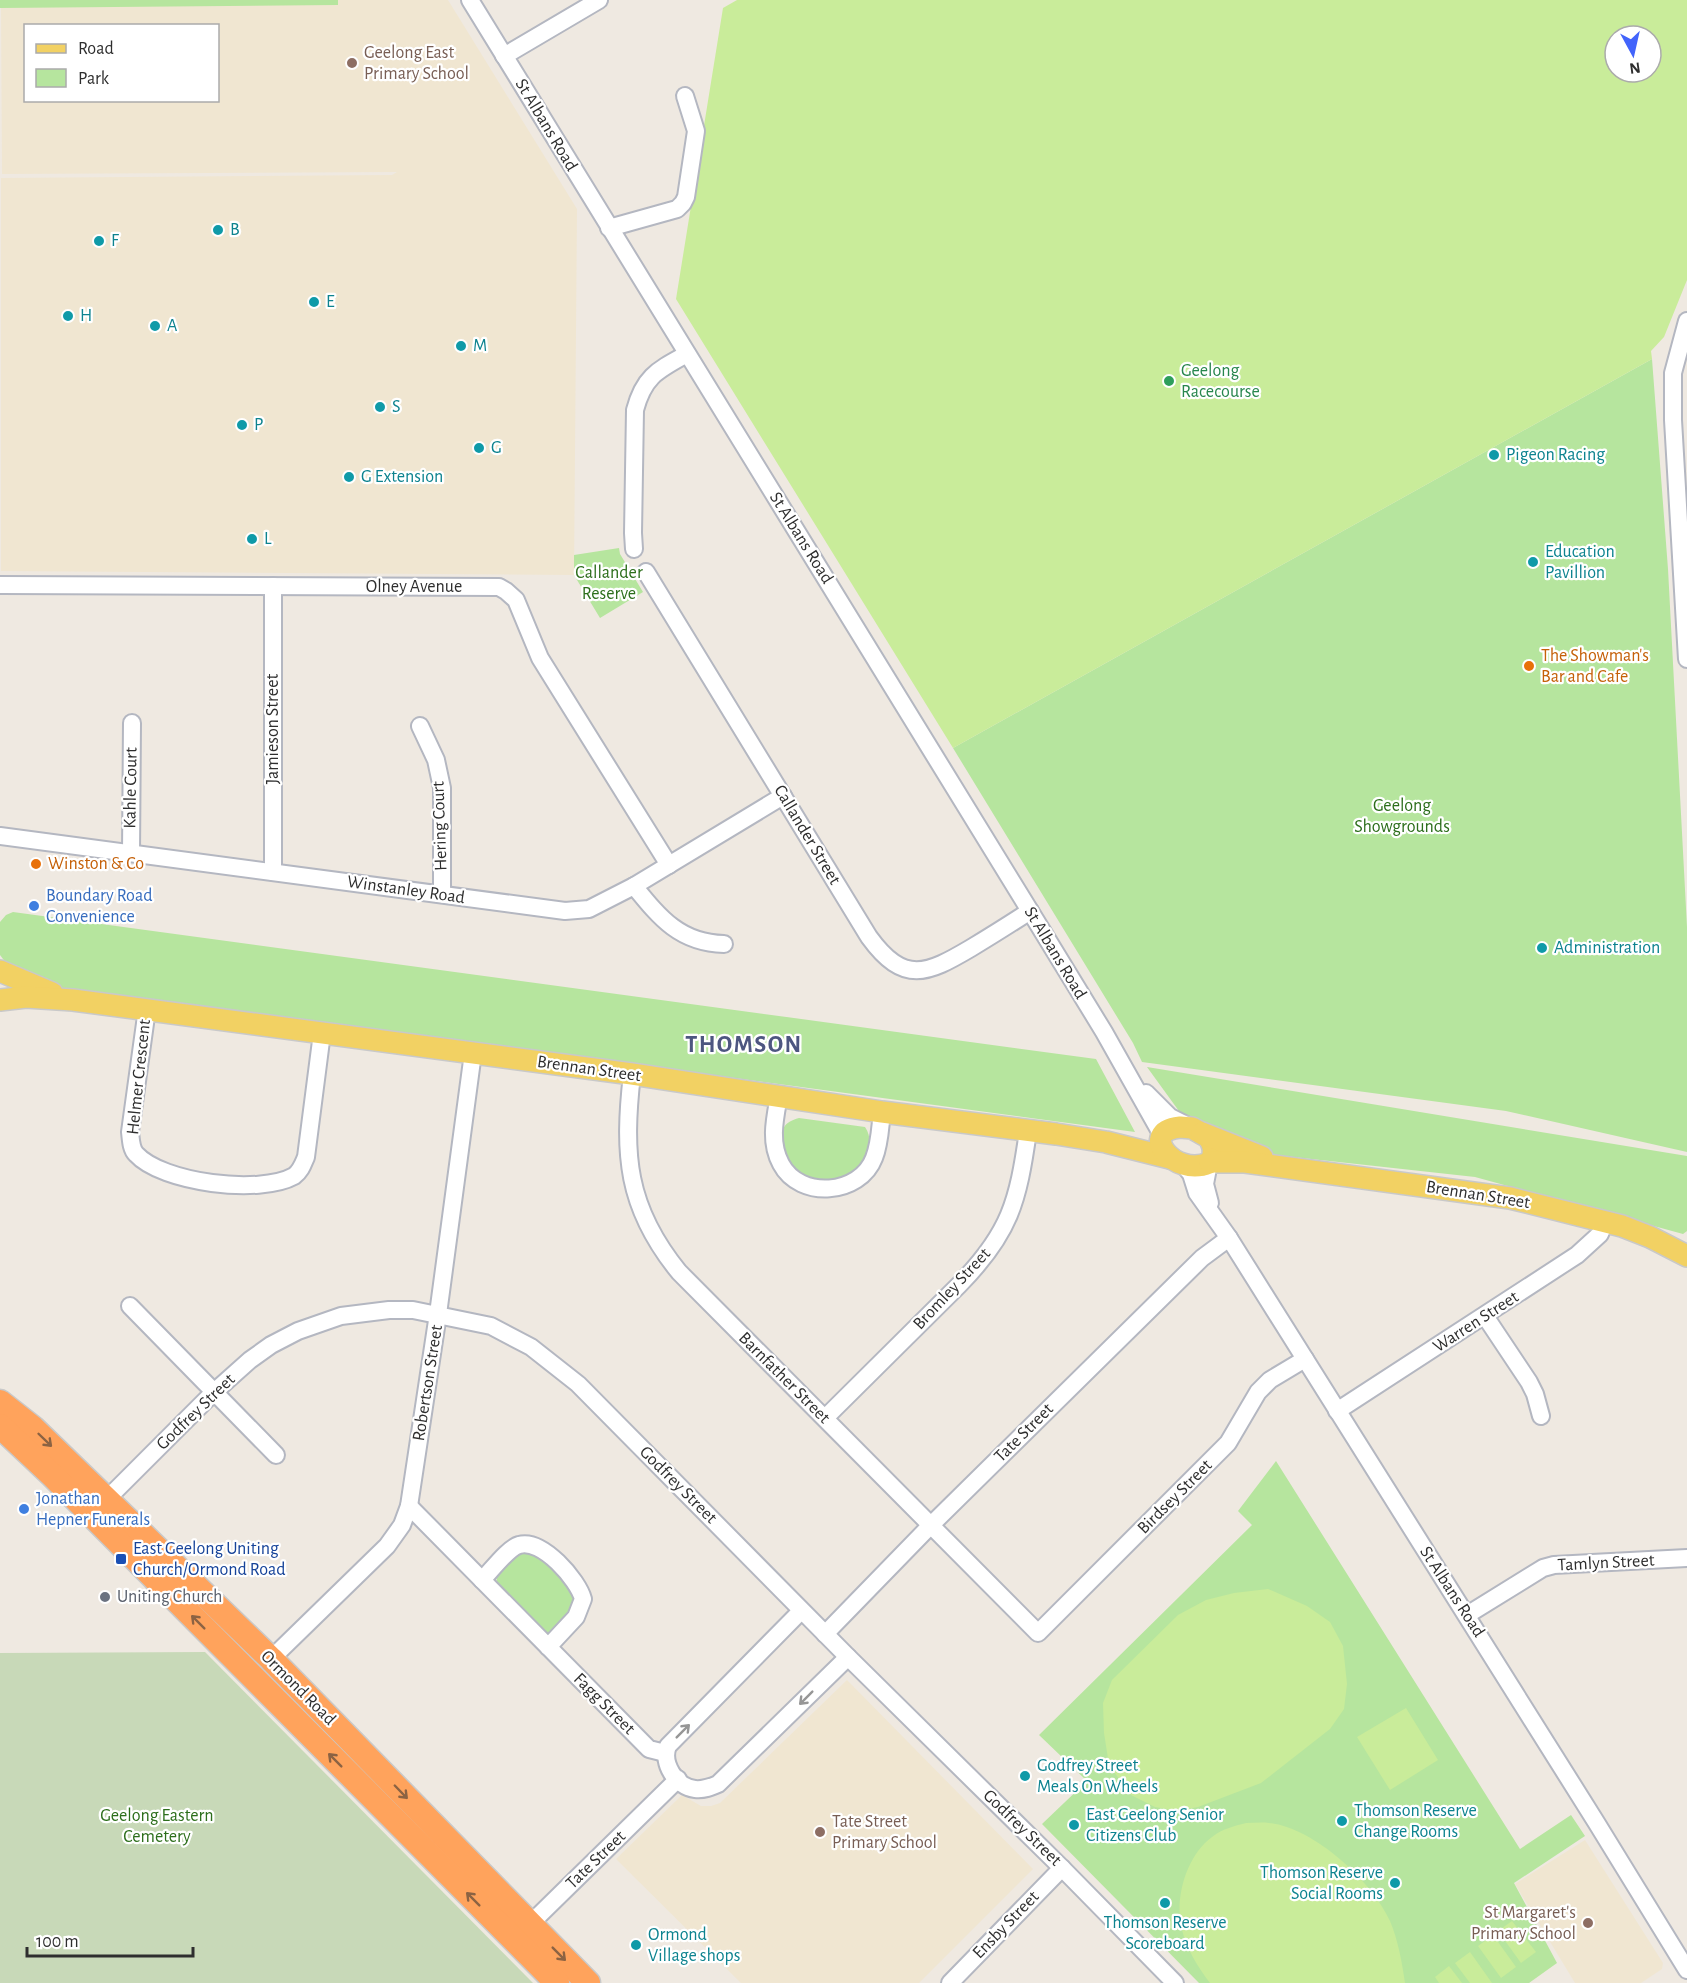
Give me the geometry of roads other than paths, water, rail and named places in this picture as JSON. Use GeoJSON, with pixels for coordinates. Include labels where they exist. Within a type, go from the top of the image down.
{"type":"FeatureCollection","features":[{"type":"Feature","properties":{"kind":"highway","name":"Ormond Road"},"geometry":{"type":"LineString","coordinates":[[0,1402],[33,1428],[105,1501],[271,1659],[522,1932],[557,1983]]}},
{"type":"Feature","properties":{"kind":"highway","name":"Ormond Road"},"geometry":{"type":"LineString","coordinates":[[0,1426],[522,1932],[588,1983]]}},
{"type":"Feature","properties":{"kind":"main road"},"geometry":{"type":"LineString","coordinates":[[0,972],[4,985],[0,999]]}},
{"type":"Feature","properties":{"kind":"main road","name":"Brennan Street"},"geometry":{"type":"LineString","coordinates":[[0,972],[73,1000]]}},
{"type":"Feature","properties":{"kind":"main road","name":"Brennan Street"},"geometry":{"type":"LineString","coordinates":[[0,999],[26,997],[73,1000],[632,1074],[882,1112],[1106,1142],[1177,1162]]}},
{"type":"Feature","properties":{"kind":"main road"},"geometry":{"type":"LineString","coordinates":[[1172,1128],[1196,1130],[1208,1137],[1212,1143],[1214,1155],[1210,1163],[1197,1167],[1177,1162],[1161,1145],[1162,1136],[1172,1128]]}},
{"type":"Feature","properties":{"kind":"main road","name":"Brennan Street"},"geometry":{"type":"LineString","coordinates":[[1196,1130],[1259,1156],[1303,1170]]}},
{"type":"Feature","properties":{"kind":"main road","name":"Brennan Street"},"geometry":{"type":"LineString","coordinates":[[1106,1142],[1134,1141],[1162,1136]]}},
{"type":"Feature","properties":{"kind":"main road","name":"Brennan Street"},"geometry":{"type":"LineString","coordinates":[[1210,1163],[1245,1162],[1510,1198],[1605,1222],[1650,1237],[1687,1256]]}},
{"type":"Feature","properties":{"kind":"main road","name":"Brennan Street"},"geometry":{"type":"LineString","coordinates":[[1650,1237],[1687,1243]]}},
{"type":"Feature","properties":{"kind":"street","name":"St Albans Road"},"geometry":{"type":"LineString","coordinates":[[470,0],[1030,911],[1162,1136]]}},
{"type":"Feature","properties":{"kind":"street"},"geometry":{"type":"LineString","coordinates":[[504,56],[599,0]]}},
{"type":"Feature","properties":{"kind":"street"},"geometry":{"type":"LineString","coordinates":[[609,228],[677,209],[683,204],[696,131],[685,96]]}},
{"type":"Feature","properties":{"kind":"street"},"geometry":{"type":"LineString","coordinates":[[1687,321],[1673,373],[1673,420],[1687,659]]}},
{"type":"Feature","properties":{"kind":"street"},"geometry":{"type":"LineString","coordinates":[[634,549],[635,410],[641,390],[651,376],[687,354]]}},
{"type":"Feature","properties":{"kind":"street","name":"Callander Street"},"geometry":{"type":"LineString","coordinates":[[646,572],[882,955],[904,968],[915,970],[937,968],[1030,911]]}},
{"type":"Feature","properties":{"kind":"street","name":"Olney Avenue"},"geometry":{"type":"LineString","coordinates":[[0,585],[494,587],[506,591],[516,600],[540,658],[669,865]]}},
{"type":"Feature","properties":{"kind":"street","name":"Jamieson Street"},"geometry":{"type":"LineString","coordinates":[[273,586],[273,872]]}},
{"type":"Feature","properties":{"kind":"street","name":"Kahle Court"},"geometry":{"type":"LineString","coordinates":[[131,853],[132,723]]}},
{"type":"Feature","properties":{"kind":"street","name":"Hering Court"},"geometry":{"type":"LineString","coordinates":[[420,726],[436,760],[442,788],[442,894]]}},
{"type":"Feature","properties":{"kind":"street","name":"Winstanley Road"},"geometry":{"type":"LineString","coordinates":[[0,836],[579,911],[589,909],[634,886],[783,796]]}},
{"type":"Feature","properties":{"kind":"street"},"geometry":{"type":"LineString","coordinates":[[634,886],[672,928],[700,942],[724,944]]}},
{"type":"Feature","properties":{"kind":"street","name":"Helmer Crescent"},"geometry":{"type":"LineString","coordinates":[[147,1009],[130,1132],[134,1152],[142,1160],[158,1169],[185,1178],[211,1183],[239,1185],[269,1183],[295,1175],[302,1168],[306,1157],[322,1033]]}},
{"type":"Feature","properties":{"kind":"street","name":"Robertson Street"},"geometry":{"type":"LineString","coordinates":[[271,1659],[387,1546],[402,1525],[409,1506],[438,1314],[473,1053]]}},
{"type":"Feature","properties":{"kind":"street","name":"Barnfather Street"},"geometry":{"type":"LineString","coordinates":[[632,1074],[627,1131],[630,1174],[645,1220],[659,1248],[679,1272],[1038,1633]]}},
{"type":"Feature","properties":{"kind":"street","name":"St Albans Road"},"geometry":{"type":"LineString","coordinates":[[1130,1078],[1170,1117],[1196,1130]]}},
{"type":"Feature","properties":{"kind":"street"},"geometry":{"type":"LineString","coordinates":[[779,1096],[774,1143],[781,1165],[802,1184],[824,1190],[847,1185],[867,1170],[874,1159],[882,1112]]}},
{"type":"Feature","properties":{"kind":"street","name":"Bromley Street"},"geometry":{"type":"LineString","coordinates":[[825,1418],[959,1286],[995,1244],[1015,1200],[1022,1177],[1028,1131]]}},
{"type":"Feature","properties":{"kind":"street","name":"St Albans Road"},"geometry":{"type":"LineString","coordinates":[[1177,1162],[1191,1174],[1197,1192],[1215,1216],[1467,1615],[1687,1970]]}},
{"type":"Feature","properties":{"kind":"street","name":"St Albans Road"},"geometry":{"type":"LineString","coordinates":[[1210,1163],[1205,1188],[1215,1216]]}},
{"type":"Feature","properties":{"kind":"street","name":"Warren Street"},"geometry":{"type":"LineString","coordinates":[[1337,1411],[1581,1252],[1600,1234],[1605,1222]]}},
{"type":"Feature","properties":{"kind":"street","name":"Tate Street"},"geometry":{"type":"LineString","coordinates":[[825,1634],[931,1525],[1202,1258],[1229,1238]]}},
{"type":"Feature","properties":{"kind":"street"},"geometry":{"type":"LineString","coordinates":[[130,1306],[213,1394],[276,1455]]}},
{"type":"Feature","properties":{"kind":"street","name":"Godfrey Street"},"geometry":{"type":"LineString","coordinates":[[105,1501],[250,1360],[271,1345],[316,1324],[341,1316],[389,1310],[413,1310],[491,1326],[531,1347],[578,1384],[801,1611],[1062,1868],[1174,1983]]}},
{"type":"Feature","properties":{"kind":"street"},"geometry":{"type":"LineString","coordinates":[[1485,1316],[1529,1382],[1541,1416]]}},
{"type":"Feature","properties":{"kind":"street","name":"Birdsey Street"},"geometry":{"type":"LineString","coordinates":[[1038,1633],[1228,1443],[1258,1392],[1270,1380],[1305,1359]]}},
{"type":"Feature","properties":{"kind":"street","name":"Fagg Street"},"geometry":{"type":"LineString","coordinates":[[409,1506],[649,1749],[665,1753]]}},
{"type":"Feature","properties":{"kind":"street"},"geometry":{"type":"LineString","coordinates":[[482,1580],[512,1549],[519,1545],[537,1546],[555,1561],[577,1585],[583,1599],[576,1617],[548,1647]]}},
{"type":"Feature","properties":{"kind":"street","name":"Tamlyn Street"},"geometry":{"type":"LineString","coordinates":[[1467,1615],[1543,1568],[1554,1565],[1687,1558]]}},
{"type":"Feature","properties":{"kind":"street"},"geometry":{"type":"LineString","coordinates":[[801,1611],[668,1746],[665,1753],[669,1770],[678,1779],[694,1789],[708,1789],[718,1784],[848,1657]]}},
{"type":"Feature","properties":{"kind":"street","name":"Tate Street"},"geometry":{"type":"LineString","coordinates":[[522,1932],[678,1779]]}},
{"type":"Feature","properties":{"kind":"street","name":"Ensby Street"},"geometry":{"type":"LineString","coordinates":[[950,1983],[1062,1868]]}},
{"type":"Feature","properties":{"kind":"place","name":"Geelong East Primary School"},"geometry":{"type":"Point","coordinates":[352,63]}},
{"type":"Feature","properties":{"kind":"place","name":"B"},"geometry":{"type":"Point","coordinates":[218,230]}},
{"type":"Feature","properties":{"kind":"place","name":"F"},"geometry":{"type":"Point","coordinates":[99,241]}},
{"type":"Feature","properties":{"kind":"place","name":"E"},"geometry":{"type":"Point","coordinates":[314,302]}},
{"type":"Feature","properties":{"kind":"place","name":"H"},"geometry":{"type":"Point","coordinates":[68,316]}},
{"type":"Feature","properties":{"kind":"place","name":"A"},"geometry":{"type":"Point","coordinates":[155,326]}},
{"type":"Feature","properties":{"kind":"place","name":"M"},"geometry":{"type":"Point","coordinates":[461,346]}},
{"type":"Feature","properties":{"kind":"place","name":"Geelong Racecourse"},"geometry":{"type":"Point","coordinates":[1169,381]}},
{"type":"Feature","properties":{"kind":"place","name":"S"},"geometry":{"type":"Point","coordinates":[380,407]}},
{"type":"Feature","properties":{"kind":"place","name":"P"},"geometry":{"type":"Point","coordinates":[242,425]}},
{"type":"Feature","properties":{"kind":"place","name":"G"},"geometry":{"type":"Point","coordinates":[479,448]}},
{"type":"Feature","properties":{"kind":"place","name":"Pigeon Racing"},"geometry":{"type":"Point","coordinates":[1494,455]}},
{"type":"Feature","properties":{"kind":"place","name":"G Extension"},"geometry":{"type":"Point","coordinates":[349,477]}},
{"type":"Feature","properties":{"kind":"place","name":"L"},"geometry":{"type":"Point","coordinates":[252,539]}},
{"type":"Feature","properties":{"kind":"place","name":"Education Pavillion"},"geometry":{"type":"Point","coordinates":[1533,562]}},
{"type":"Feature","properties":{"kind":"place","name":"The Showman's Bar and Cafe"},"geometry":{"type":"Point","coordinates":[1529,666]}},
{"type":"Feature","properties":{"kind":"place","name":"Winston & Co"},"geometry":{"type":"Point","coordinates":[36,864]}},
{"type":"Feature","properties":{"kind":"place","name":"Boundary Road Convenience"},"geometry":{"type":"Point","coordinates":[34,906]}},
{"type":"Feature","properties":{"kind":"place","name":"Administration"},"geometry":{"type":"Point","coordinates":[1542,948]}},
{"type":"Feature","properties":{"kind":"place","name":"Jonathan Hepner Funerals"},"geometry":{"type":"Point","coordinates":[24,1509]}},
{"type":"Feature","properties":{"kind":"place","name":"East Geelong Uniting Church/Ormond Road"},"geometry":{"type":"Point","coordinates":[121,1559]}},
{"type":"Feature","properties":{"kind":"place","name":"Uniting Church"},"geometry":{"type":"Point","coordinates":[105,1597]}},
{"type":"Feature","properties":{"kind":"place","name":"Godfrey Street Meals On Wheels"},"geometry":{"type":"Point","coordinates":[1025,1776]}},
{"type":"Feature","properties":{"kind":"place","name":"Thomson Reserve Change Rooms"},"geometry":{"type":"Point","coordinates":[1342,1821]}},
{"type":"Feature","properties":{"kind":"place","name":"East Geelong Senior Citizens Club"},"geometry":{"type":"Point","coordinates":[1074,1825]}},
{"type":"Feature","properties":{"kind":"place","name":"Tate Street Primary School"},"geometry":{"type":"Point","coordinates":[820,1832]}},
{"type":"Feature","properties":{"kind":"place","name":"Thomson Reserve Social Rooms"},"geometry":{"type":"Point","coordinates":[1395,1883]}},
{"type":"Feature","properties":{"kind":"place","name":"Thomson Reserve Scoreboard"},"geometry":{"type":"Point","coordinates":[1165,1903]}},
{"type":"Feature","properties":{"kind":"place","name":"St Margaret's Primary School"},"geometry":{"type":"Point","coordinates":[1588,1923]}},
{"type":"Feature","properties":{"kind":"place","name":"Ormond Village shops"},"geometry":{"type":"Point","coordinates":[636,1945]}},
{"type":"Feature","properties":{"kind":"district","name":"THOMSON"},"geometry":{"type":"Point","coordinates":[744,1045]}},
{"type":"Feature","properties":{"kind":"park label","name":"Callander Reserve"},"geometry":{"type":"Point","coordinates":[609,583]}},
{"type":"Feature","properties":{"kind":"park label","name":"Geelong Showgrounds"},"geometry":{"type":"Point","coordinates":[1402,816]}},
{"type":"Feature","properties":{"kind":"park label","name":"Geelong Eastern Cemetery"},"geometry":{"type":"Point","coordinates":[157,1826]}}]}
